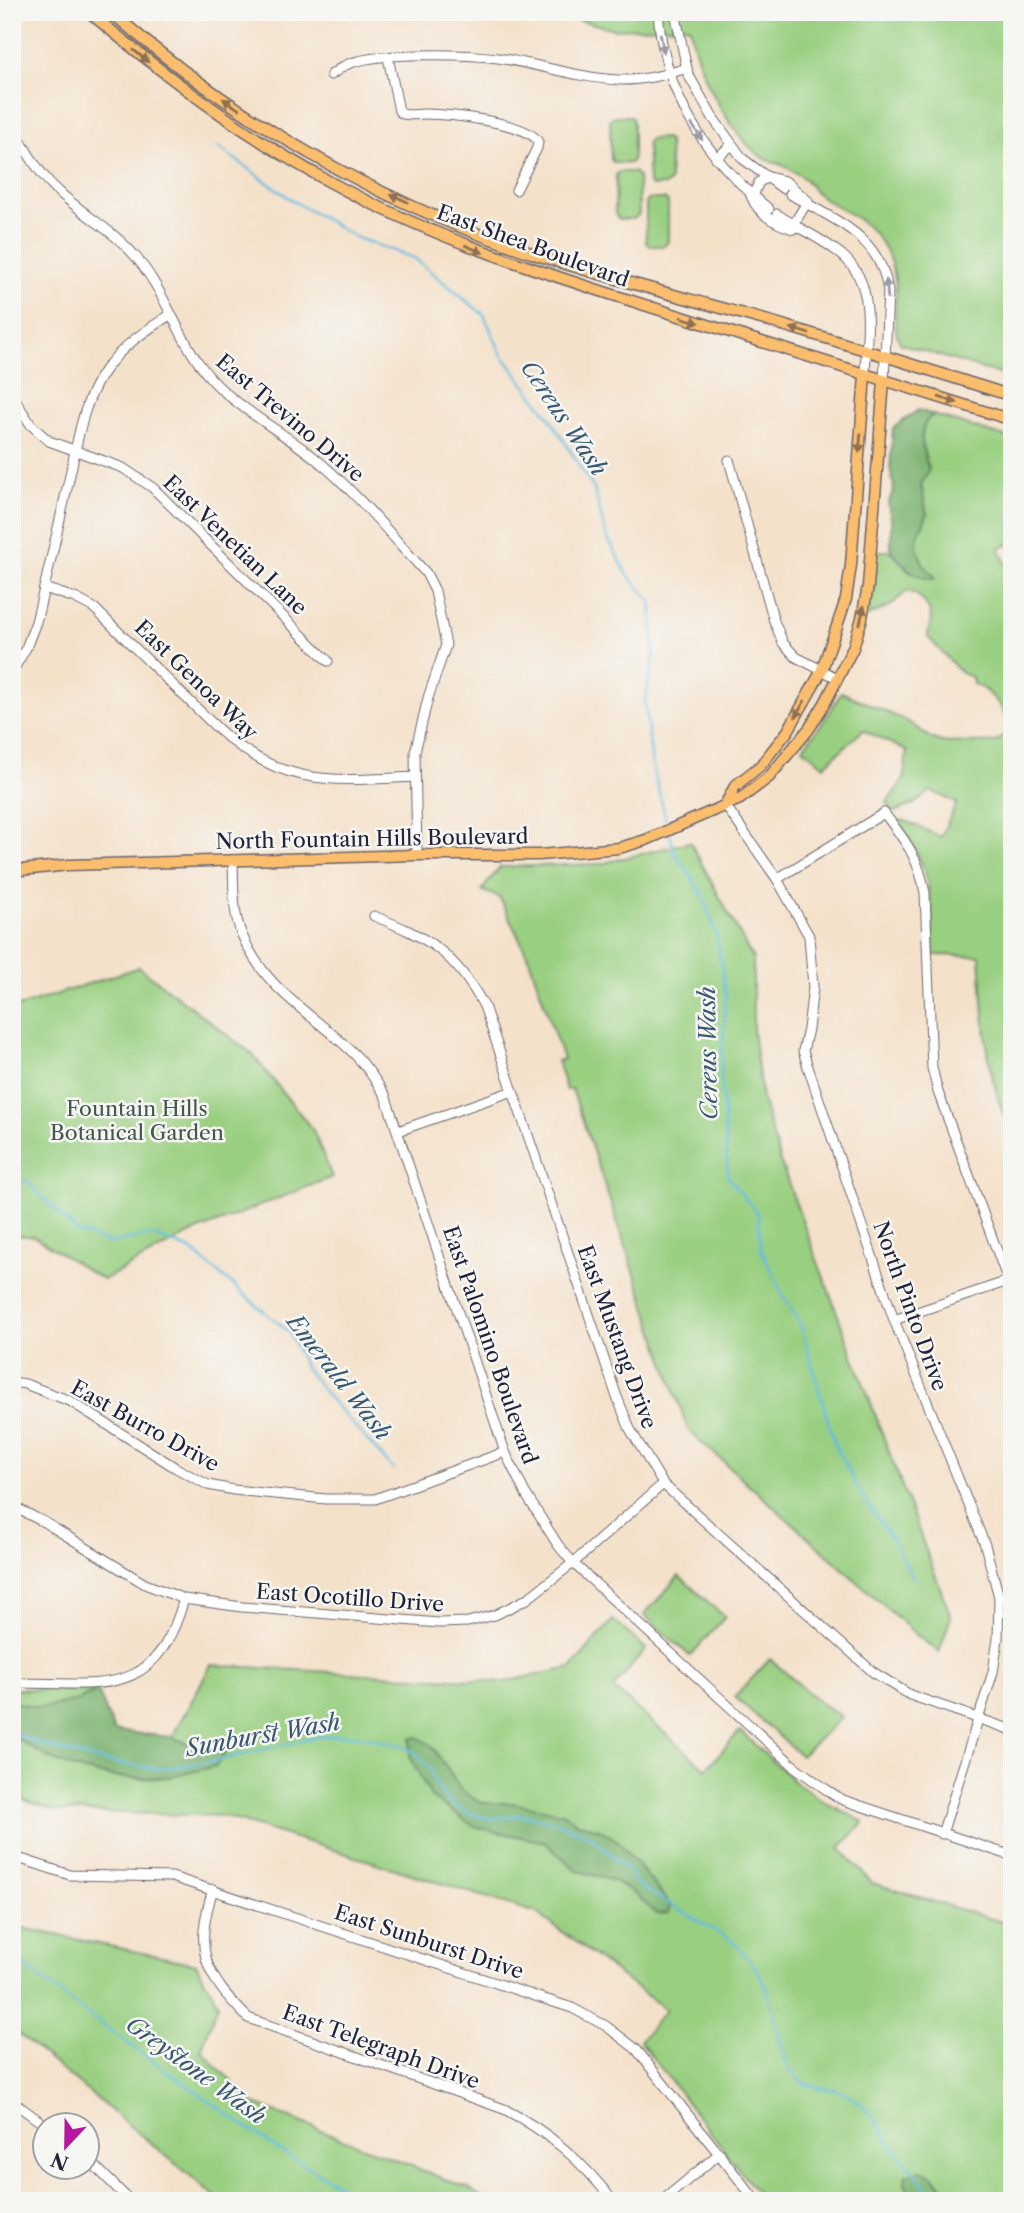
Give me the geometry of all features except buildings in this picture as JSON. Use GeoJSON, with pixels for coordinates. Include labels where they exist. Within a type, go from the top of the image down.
{"type":"FeatureCollection","features":[{"type":"Feature","properties":{"kind":"main road","name":"East Shea Boulevard"},"geometry":{"type":"LineString","coordinates":[[89,12],[186,91],[331,183],[390,212],[489,255],[1012,420]]}},
{"type":"Feature","properties":{"kind":"main road","name":"East Shea Boulevard"},"geometry":{"type":"LineString","coordinates":[[111,12],[151,47],[211,91],[350,176],[424,210],[528,252],[1012,396]]}},
{"type":"Feature","properties":{"kind":"main road"},"geometry":{"type":"LineString","coordinates":[[281,153],[289,140]]}},
{"type":"Feature","properties":{"kind":"main road","name":"North Fountain Hills Boulevard"},"geometry":{"type":"LineString","coordinates":[[724,805],[736,786],[760,766],[788,731],[821,672],[846,599],[865,375]]}},
{"type":"Feature","properties":{"kind":"main road","name":"North Fountain Hills Boulevard"},"geometry":{"type":"LineString","coordinates":[[12,872],[69,865],[417,855],[539,855],[619,848],[646,840],[740,799],[769,778],[809,729],[853,648],[868,586],[884,381]]}},
{"type":"Feature","properties":{"kind":"street"},"geometry":{"type":"LineString","coordinates":[[658,12],[669,74],[689,119],[716,158],[751,195],[802,232],[836,250],[857,271],[865,293],[865,375]]}},
{"type":"Feature","properties":{"kind":"street"},"geometry":{"type":"LineString","coordinates":[[675,12],[688,74],[713,117],[743,159],[786,191],[855,232],[870,246],[880,262],[888,291],[884,381]]}},
{"type":"Feature","properties":{"kind":"street"},"geometry":{"type":"LineString","coordinates":[[331,75],[346,65],[388,57],[447,55],[497,58],[620,80],[669,74],[687,68]]}},
{"type":"Feature","properties":{"kind":"street"},"geometry":{"type":"LineString","coordinates":[[388,57],[399,111],[403,114],[466,117],[523,130],[534,136],[538,142],[537,148],[516,190]]}},
{"type":"Feature","properties":{"kind":"street","name":"East Trevino Drive"},"geometry":{"type":"LineString","coordinates":[[12,127],[30,158],[54,188],[113,233],[137,258],[193,356],[217,385],[315,458],[343,483],[426,573],[435,590],[446,645],[428,698],[415,752],[417,855]]}},
{"type":"Feature","properties":{"kind":"street"},"geometry":{"type":"LineString","coordinates":[[716,158],[732,145]]}},
{"type":"Feature","properties":{"kind":"street"},"geometry":{"type":"LineString","coordinates":[[751,195],[762,174]]}},
{"type":"Feature","properties":{"kind":"street"},"geometry":{"type":"LineString","coordinates":[[762,174],[780,178],[793,186],[810,206]]}},
{"type":"Feature","properties":{"kind":"street"},"geometry":{"type":"LineString","coordinates":[[751,195],[757,209],[765,215],[779,225],[802,232]]}},
{"type":"Feature","properties":{"kind":"street"},"geometry":{"type":"LineString","coordinates":[[793,225],[810,206]]}},
{"type":"Feature","properties":{"kind":"street"},"geometry":{"type":"LineString","coordinates":[[12,672],[33,635],[85,412],[104,372],[131,341],[170,316]]}},
{"type":"Feature","properties":{"kind":"street","name":"East Venetian Lane"},"geometry":{"type":"LineString","coordinates":[[12,395],[24,415],[49,442],[122,468],[153,488],[328,661]]}},
{"type":"Feature","properties":{"kind":"street"},"geometry":{"type":"LineString","coordinates":[[729,460],[774,621],[783,643],[796,657],[837,678]]}},
{"type":"Feature","properties":{"kind":"street","name":"East Genoa Way"},"geometry":{"type":"LineString","coordinates":[[44,588],[75,598],[94,608],[225,735],[260,761],[290,774],[315,779],[415,778]]}},
{"type":"Feature","properties":{"kind":"street","name":"North Pinto Drive"},"geometry":{"type":"LineString","coordinates":[[724,805],[777,879],[802,920],[808,936],[813,987],[803,1051],[894,1320],[985,1545],[999,1597],[998,1639],[993,1672],[942,1834]]}},
{"type":"Feature","properties":{"kind":"street"},"geometry":{"type":"LineString","coordinates":[[777,879],[884,813],[914,854],[921,871],[927,922],[932,1068],[938,1092],[1010,1286],[894,1320]]}},
{"type":"Feature","properties":{"kind":"street","name":"East Palomino Boulevard"},"geometry":{"type":"LineString","coordinates":[[233,860],[237,917],[242,935],[254,958],[276,988],[349,1049],[367,1068],[385,1095],[505,1452],[524,1493],[558,1545],[573,1563],[785,1757],[827,1790],[867,1809],[1012,1856]]}},
{"type":"Feature","properties":{"kind":"street","name":"East Mustang Drive"},"geometry":{"type":"LineString","coordinates":[[374,916],[424,938],[442,950],[460,967],[484,1006],[617,1397],[629,1429],[663,1484],[873,1672],[910,1695],[1012,1730]]}},
{"type":"Feature","properties":{"kind":"street"},"geometry":{"type":"LineString","coordinates":[[398,1131],[513,1091]]}},
{"type":"Feature","properties":{"kind":"street","name":"East Burro Drive"},"geometry":{"type":"LineString","coordinates":[[12,1382],[25,1384],[70,1401],[176,1468],[208,1485],[234,1490],[326,1500],[375,1499],[505,1452]]}},
{"type":"Feature","properties":{"kind":"street","name":"East Ocotillo Drive"},"geometry":{"type":"LineString","coordinates":[[12,1506],[44,1522],[145,1584],[184,1599],[242,1607],[439,1623],[468,1622],[495,1615],[527,1599],[573,1563],[663,1484]]}},
{"type":"Feature","properties":{"kind":"street"},"geometry":{"type":"LineString","coordinates":[[12,1683],[97,1685],[131,1675],[146,1667],[173,1634],[184,1599]]}},
{"type":"Feature","properties":{"kind":"street","name":"East Sunburst Drive"},"geometry":{"type":"LineString","coordinates":[[12,1856],[70,1875],[172,1877],[572,2008],[606,2026],[636,2049],[757,2201]]}},
{"type":"Feature","properties":{"kind":"street","name":"East Telegraph Drive"},"geometry":{"type":"LineString","coordinates":[[213,1889],[202,1937],[209,1967],[223,1992],[248,2018],[504,2109],[534,2124],[566,2148],[593,2174],[613,2201]]}},
{"type":"Feature","properties":{"kind":"street"},"geometry":{"type":"LineString","coordinates":[[12,2101],[32,2116]]}},
{"type":"Feature","properties":{"kind":"street"},"geometry":{"type":"LineString","coordinates":[[662,2201],[720,2153]]}},
{"type":"Feature","properties":{"kind":"street"},"geometry":{"type":"LineString","coordinates":[[102,2173],[131,2201]]}},
{"type":"Feature","properties":{"kind":"green space"},"geometry":{"type":"Polygon","coordinates":[[[548,12],[1012,12],[1012,378],[901,344],[895,325],[895,278],[881,243],[864,224],[824,199],[805,179],[784,166],[763,158],[747,144],[714,97],[693,43],[690,26],[614,29],[548,12]]]}},
{"type":"Feature","properties":{"kind":"green space"},"geometry":{"type":"Polygon","coordinates":[[[614,116],[630,116],[633,120],[633,158],[630,163],[615,163],[611,160],[610,120],[614,116]]]}},
{"type":"Feature","properties":{"kind":"green space"},"geometry":{"type":"Polygon","coordinates":[[[665,138],[669,142],[670,181],[666,185],[652,186],[649,183],[647,142],[650,139],[665,138]]]}},
{"type":"Feature","properties":{"kind":"green space"},"geometry":{"type":"Polygon","coordinates":[[[619,172],[634,172],[638,176],[639,214],[634,219],[619,219],[615,214],[616,175],[619,172]]]}},
{"type":"Feature","properties":{"kind":"green space"},"geometry":{"type":"Polygon","coordinates":[[[650,199],[664,199],[668,202],[668,242],[664,246],[650,246],[646,242],[646,203],[650,199]]]}},
{"type":"Feature","properties":{"kind":"green space"},"geometry":{"type":"Polygon","coordinates":[[[918,410],[933,415],[927,420],[922,432],[929,469],[921,485],[927,515],[917,538],[917,549],[924,566],[934,579],[915,574],[891,551],[891,518],[888,504],[894,488],[890,468],[893,428],[918,410]]]}},
{"type":"Feature","properties":{"kind":"green space"},"geometry":{"type":"Polygon","coordinates":[[[933,415],[1012,439],[1012,543],[999,548],[1012,578],[1012,1136],[996,1092],[987,1048],[980,956],[933,955],[932,919],[924,870],[918,855],[898,824],[903,820],[941,837],[957,803],[931,791],[914,804],[894,812],[887,802],[904,779],[907,751],[863,730],[824,766],[803,748],[828,715],[841,692],[910,723],[937,741],[995,742],[1007,728],[1003,710],[997,701],[973,684],[972,677],[961,673],[928,637],[931,616],[920,598],[907,591],[890,606],[868,616],[876,551],[891,551],[909,571],[934,576],[924,566],[917,549],[917,538],[927,515],[921,485],[929,469],[922,432],[927,420],[933,415]]]}},
{"type":"Feature","properties":{"kind":"green space"},"geometry":{"type":"Polygon","coordinates":[[[690,842],[753,959],[753,1031],[762,1099],[780,1161],[951,1617],[939,1652],[688,1430],[572,1089],[566,1090],[557,1061],[563,1059],[529,959],[500,898],[482,890],[500,867],[600,864],[690,842]]]}},
{"type":"Feature","properties":{"kind":"green space","name":"Fountain Hills Botanical Garden"},"geometry":{"type":"Polygon","coordinates":[[[139,967],[252,1054],[313,1130],[332,1177],[189,1234],[103,1280],[33,1236],[12,1236],[12,1009],[139,967]]]}},
{"type":"Feature","properties":{"kind":"green space"},"geometry":{"type":"Polygon","coordinates":[[[679,1576],[725,1617],[690,1656],[644,1615],[679,1576]]]}},
{"type":"Feature","properties":{"kind":"green space"},"geometry":{"type":"Polygon","coordinates":[[[613,1620],[646,1649],[613,1688],[706,1769],[740,1731],[794,1781],[828,1804],[864,1822],[840,1848],[872,1883],[1012,1925],[1012,2201],[955,2201],[933,2176],[905,2184],[914,2201],[763,2201],[640,2041],[666,2010],[537,1913],[224,1816],[55,1811],[12,1796],[12,1734],[28,1746],[65,1764],[85,1771],[126,1778],[174,1776],[227,1751],[195,1747],[172,1737],[211,1665],[504,1682],[571,1668],[613,1620]]]}},
{"type":"Feature","properties":{"kind":"green space"},"geometry":{"type":"Polygon","coordinates":[[[770,1659],[819,1702],[842,1717],[801,1756],[735,1697],[770,1659]]]}},
{"type":"Feature","properties":{"kind":"green space"},"geometry":{"type":"Polygon","coordinates":[[[12,1690],[98,1691],[76,1701],[42,1708],[12,1702],[12,1690]]]}},
{"type":"Feature","properties":{"kind":"green space"},"geometry":{"type":"Polygon","coordinates":[[[98,1691],[114,1731],[172,1737],[195,1747],[227,1751],[216,1766],[185,1774],[126,1777],[85,1771],[66,1765],[47,1757],[12,1734],[12,1702],[42,1708],[76,1701],[98,1691]]]}},
{"type":"Feature","properties":{"kind":"green space"},"geometry":{"type":"Polygon","coordinates":[[[418,1737],[431,1745],[462,1791],[482,1803],[512,1803],[563,1813],[578,1823],[599,1829],[618,1841],[670,1904],[669,1913],[657,1914],[632,1892],[614,1881],[578,1871],[544,1842],[475,1827],[432,1798],[410,1757],[411,1738],[418,1737]]]}},
{"type":"Feature","properties":{"kind":"green space"},"geometry":{"type":"Polygon","coordinates":[[[12,1926],[196,1964],[218,2004],[201,2050],[252,2103],[467,2188],[489,2201],[221,2201],[12,2029],[12,1926]]]}},
{"type":"Feature","properties":{"kind":"green space"},"geometry":{"type":"Polygon","coordinates":[[[921,2170],[933,2176],[955,2201],[914,2201],[905,2184],[906,2175],[921,2170]]]}},
{"type":"Feature","properties":{"kind":"waterway","name":"Cereus Wash"},"geometry":{"type":"LineString","coordinates":[[218,147],[295,202],[357,238],[414,258],[484,315],[502,355],[548,415],[594,489],[606,535],[627,574],[651,601],[654,656],[645,702],[652,765],[668,827]]}},
{"type":"Feature","properties":{"kind":"waterway"},"geometry":{"type":"LineString","coordinates":[[12,495],[16,497]]}},
{"type":"Feature","properties":{"kind":"waterway","name":"Cereus Wash"},"geometry":{"type":"LineString","coordinates":[[670,833],[674,851],[703,895],[717,936],[726,997],[721,1070],[728,1177],[758,1214],[761,1249],[801,1326],[835,1445],[862,1496],[892,1539],[914,1579]]}},
{"type":"Feature","properties":{"kind":"waterway","name":"Emerald Wash"},"geometry":{"type":"LineString","coordinates":[[12,1176],[26,1180],[77,1232],[109,1243],[151,1235],[191,1250],[290,1333],[304,1366],[393,1469]]}},
{"type":"Feature","properties":{"kind":"waterway","name":"Sunburst Wash"},"geometry":{"type":"LineString","coordinates":[[12,1733],[49,1747],[102,1761],[159,1769],[216,1761],[322,1736],[357,1735],[401,1745],[417,1754],[431,1770],[435,1784],[448,1801],[467,1813],[490,1819],[521,1815],[548,1820],[590,1836],[626,1868],[639,1886],[733,1941],[756,1968],[766,1986],[788,2068],[800,2081],[814,2087],[838,2090],[858,2101],[939,2201]]}},
{"type":"Feature","properties":{"kind":"waterway","name":"Greystone Wash"},"geometry":{"type":"LineString","coordinates":[[12,1956],[91,2017],[280,2151],[367,2201]]}}]}
